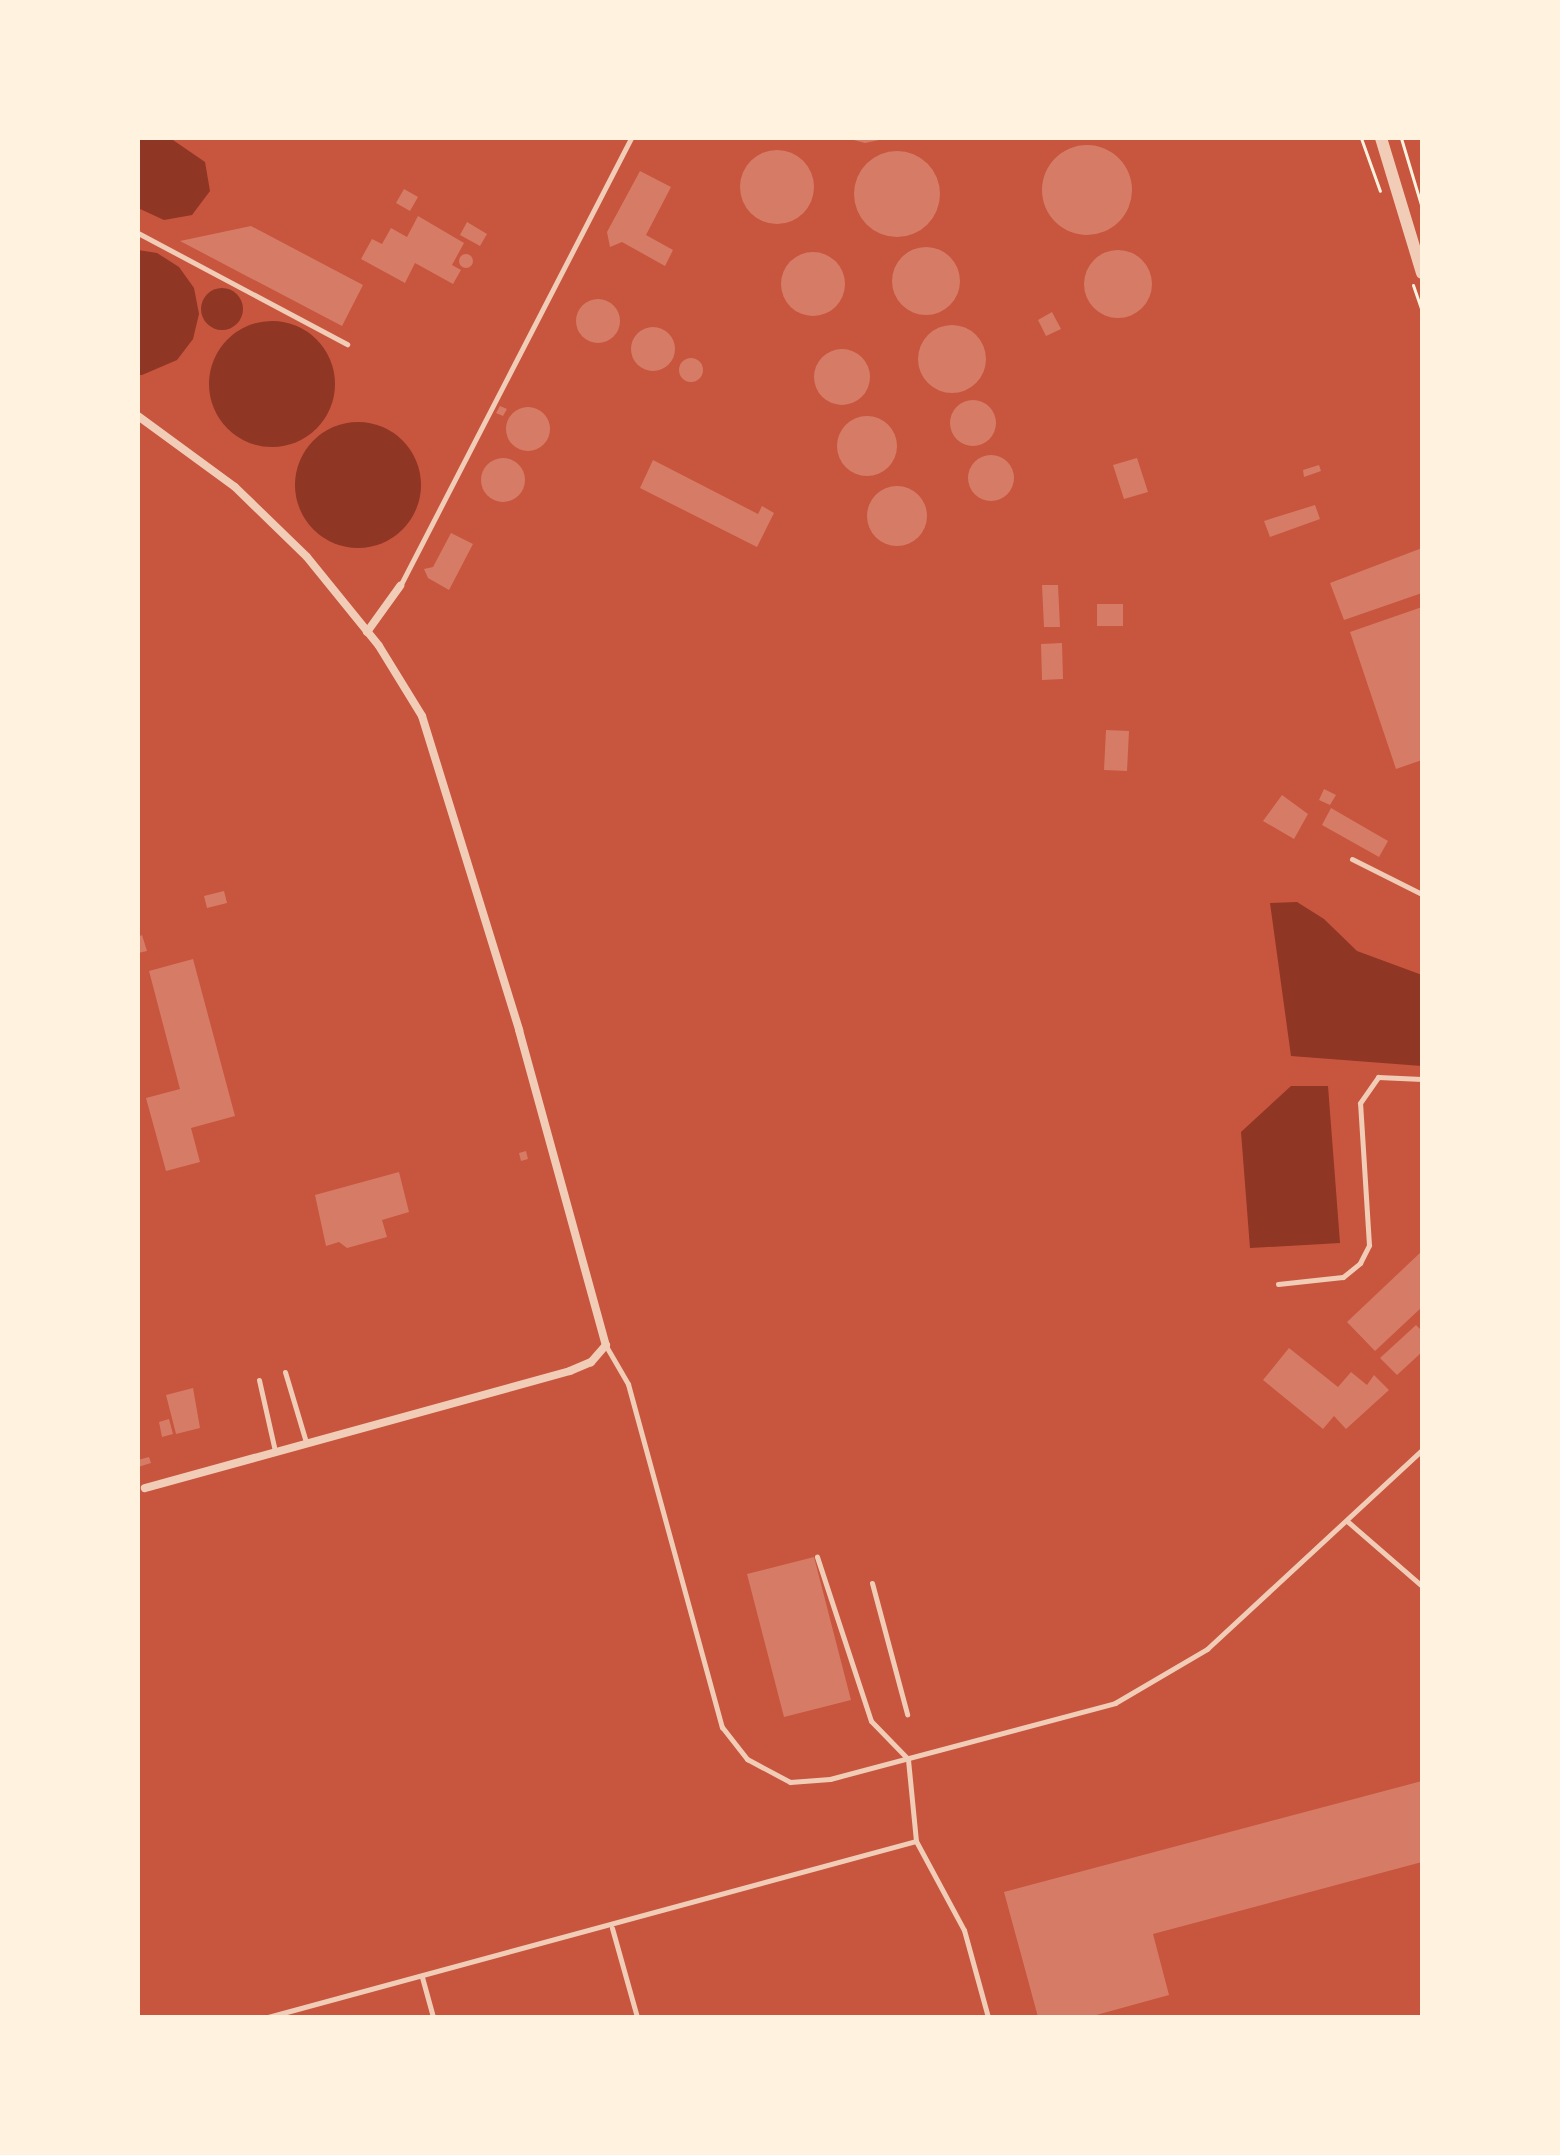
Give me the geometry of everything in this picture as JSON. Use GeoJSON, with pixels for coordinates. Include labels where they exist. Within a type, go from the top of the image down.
{"type":"FeatureCollection","features":[{"type":"Feature","properties":{"kind":"street"},"geometry":{"type":"LineString","coordinates":[[1381,138],[1422,273]]}},
{"type":"Feature","properties":{"kind":"street"},"geometry":{"type":"LineString","coordinates":[[138,416],[235,487],[307,557],[367,632],[422,716],[440,765],[606,1345],[591,1362],[570,1371],[142,1489]]}},
{"type":"Feature","properties":{"kind":"street"},"geometry":{"type":"LineString","coordinates":[[367,632],[400,586]]}},
{"type":"Feature","properties":{"kind":"lane"},"geometry":{"type":"LineString","coordinates":[[400,586],[631,138]]}},
{"type":"Feature","properties":{"kind":"lane"},"geometry":{"type":"LineString","coordinates":[[138,233],[347,344]]}},
{"type":"Feature","properties":{"kind":"lane"},"geometry":{"type":"LineString","coordinates":[[138,241],[150,239]]}},
{"type":"Feature","properties":{"kind":"lane"},"geometry":{"type":"LineString","coordinates":[[1352,859],[1422,894]]}},
{"type":"Feature","properties":{"kind":"lane"},"geometry":{"type":"LineString","coordinates":[[1278,1284],[1343,1277],[1360,1263],[1369,1245],[1360,1103],[1378,1077],[1422,1079]]}},
{"type":"Feature","properties":{"kind":"lane"},"geometry":{"type":"LineString","coordinates":[[606,1345],[628,1384],[722,1727],[733,1747],[773,1777],[803,1783],[908,1759],[1115,1703],[1207,1649],[1422,1450]]}},
{"type":"Feature","properties":{"kind":"lane"},"geometry":{"type":"LineString","coordinates":[[285,1372],[306,1442]]}},
{"type":"Feature","properties":{"kind":"lane"},"geometry":{"type":"LineString","coordinates":[[259,1380],[275,1451]]}},
{"type":"Feature","properties":{"kind":"lane"},"geometry":{"type":"LineString","coordinates":[[1347,1521],[1422,1586]]}},
{"type":"Feature","properties":{"kind":"lane"},"geometry":{"type":"LineString","coordinates":[[817,1557],[871,1721],[908,1759],[916,1841],[964,1930],[988,2017]]}},
{"type":"Feature","properties":{"kind":"lane"},"geometry":{"type":"LineString","coordinates":[[872,1583],[907,1714]]}},
{"type":"Feature","properties":{"kind":"lane"},"geometry":{"type":"LineString","coordinates":[[268,2017],[612,1928],[916,1841]]}},
{"type":"Feature","properties":{"kind":"lane"},"geometry":{"type":"LineString","coordinates":[[612,1928],[637,2017]]}},
{"type":"Feature","properties":{"kind":"lane"},"geometry":{"type":"LineString","coordinates":[[422,1977],[433,2017]]}},
{"type":"Feature","properties":{"kind":"path"},"geometry":{"type":"LineString","coordinates":[[1401,138],[1422,208]]}},
{"type":"Feature","properties":{"kind":"shaded area"},"geometry":{"type":"Polygon","coordinates":[[[138,138],[170,138],[205,162],[210,191],[192,215],[164,220],[138,208],[138,138]]]}},
{"type":"Feature","properties":{"kind":"shaded area"},"geometry":{"type":"Polygon","coordinates":[[[138,250],[157,253],[179,267],[194,288],[199,314],[193,339],[177,360],[142,375],[138,375],[138,250]]]}},
{"type":"Feature","properties":{"kind":"shaded area"},"geometry":{"type":"Polygon","coordinates":[[[222,288],[237,294],[243,309],[237,324],[222,330],[207,324],[201,309],[207,294],[222,288]]]}},
{"type":"Feature","properties":{"kind":"shaded area"},"geometry":{"type":"Polygon","coordinates":[[[272,321],[296,326],[317,339],[330,360],[335,384],[330,408],[317,429],[296,442],[272,447],[248,442],[227,429],[214,408],[209,384],[214,360],[227,339],[248,326],[272,321]]]}},
{"type":"Feature","properties":{"kind":"shaded area"},"geometry":{"type":"Polygon","coordinates":[[[358,422],[382,427],[403,440],[416,461],[421,485],[416,509],[403,530],[382,543],[358,548],[334,543],[313,530],[300,509],[295,485],[300,461],[313,440],[334,427],[358,422]]]}},
{"type":"Feature","properties":{"kind":"shaded area"},"geometry":{"type":"Polygon","coordinates":[[[1297,902],[1324,919],[1357,951],[1422,975],[1422,1066],[1291,1056],[1270,903],[1297,902]]]}},
{"type":"Feature","properties":{"kind":"shaded area"},"geometry":{"type":"Polygon","coordinates":[[[1291,1086],[1328,1086],[1340,1243],[1250,1248],[1241,1132],[1291,1086]]]}},
{"type":"Feature","properties":{"kind":"building"},"geometry":{"type":"Polygon","coordinates":[[[846,138],[884,138],[884,139],[865,143],[846,138]]]}},
{"type":"Feature","properties":{"kind":"building"},"geometry":{"type":"Polygon","coordinates":[[[1078,145],[1096,145],[1112,152],[1125,165],[1132,181],[1132,199],[1125,215],[1112,228],[1096,235],[1078,235],[1062,228],[1049,215],[1042,199],[1042,181],[1049,165],[1062,152],[1078,145]]]}},
{"type":"Feature","properties":{"kind":"building"},"geometry":{"type":"Polygon","coordinates":[[[777,150],[791,153],[803,161],[811,173],[814,187],[811,201],[803,213],[791,221],[777,224],[763,221],[751,213],[743,201],[740,187],[743,173],[751,161],[763,153],[777,150]]]}},
{"type":"Feature","properties":{"kind":"building"},"geometry":{"type":"Polygon","coordinates":[[[897,151],[913,155],[927,164],[936,178],[940,194],[936,210],[927,224],[913,233],[897,237],[881,233],[867,224],[858,210],[854,194],[858,178],[867,164],[881,155],[897,151]]]}},
{"type":"Feature","properties":{"kind":"building"},"geometry":{"type":"Polygon","coordinates":[[[640,171],[671,187],[646,235],[673,250],[665,266],[622,242],[610,247],[607,232],[640,171]]]}},
{"type":"Feature","properties":{"kind":"building"},"geometry":{"type":"Polygon","coordinates":[[[404,189],[418,197],[410,211],[396,203],[404,189]]]}},
{"type":"Feature","properties":{"kind":"building"},"geometry":{"type":"Polygon","coordinates":[[[418,216],[464,243],[452,265],[461,270],[453,284],[415,263],[405,283],[361,259],[372,239],[382,244],[391,228],[407,237],[418,216]]]}},
{"type":"Feature","properties":{"kind":"building"},"geometry":{"type":"Polygon","coordinates":[[[467,222],[487,234],[480,246],[460,235],[467,222]]]}},
{"type":"Feature","properties":{"kind":"building"},"geometry":{"type":"Polygon","coordinates":[[[251,226],[363,285],[342,326],[180,241],[251,226]]]}},
{"type":"Feature","properties":{"kind":"building"},"geometry":{"type":"Polygon","coordinates":[[[926,247],[950,257],[960,281],[950,305],[926,315],[902,305],[892,281],[902,257],[926,247]]]}},
{"type":"Feature","properties":{"kind":"building"},"geometry":{"type":"Polygon","coordinates":[[[1118,250],[1142,260],[1152,284],[1142,308],[1118,318],[1094,308],[1084,284],[1094,260],[1118,250]]]}},
{"type":"Feature","properties":{"kind":"building"},"geometry":{"type":"Polygon","coordinates":[[[807,252],[819,252],[836,261],[843,272],[843,296],[836,307],[819,316],[807,316],[795,311],[786,302],[781,290],[781,278],[786,266],[795,257],[807,252]]]}},
{"type":"Feature","properties":{"kind":"building"},"geometry":{"type":"Polygon","coordinates":[[[466,254],[473,261],[466,268],[459,261],[466,254]]]}},
{"type":"Feature","properties":{"kind":"building"},"geometry":{"type":"Polygon","coordinates":[[[598,299],[614,305],[620,321],[614,337],[598,343],[582,337],[576,321],[582,305],[598,299]]]}},
{"type":"Feature","properties":{"kind":"building"},"geometry":{"type":"Polygon","coordinates":[[[1052,312],[1061,329],[1046,336],[1038,320],[1052,312]]]}},
{"type":"Feature","properties":{"kind":"building"},"geometry":{"type":"Polygon","coordinates":[[[952,325],[976,335],[986,359],[976,383],[952,393],[928,383],[918,359],[928,335],[952,325]]]}},
{"type":"Feature","properties":{"kind":"building"},"geometry":{"type":"Polygon","coordinates":[[[653,327],[669,333],[675,349],[669,365],[653,371],[637,365],[631,349],[637,333],[653,327]]]}},
{"type":"Feature","properties":{"kind":"building"},"geometry":{"type":"Polygon","coordinates":[[[842,349],[862,357],[870,377],[862,397],[842,405],[822,397],[814,377],[822,357],[842,349]]]}},
{"type":"Feature","properties":{"kind":"building"},"geometry":{"type":"Polygon","coordinates":[[[691,358],[699,362],[703,370],[699,378],[691,382],[683,378],[679,370],[683,362],[691,358]]]}},
{"type":"Feature","properties":{"kind":"building"},"geometry":{"type":"Polygon","coordinates":[[[973,400],[989,407],[996,423],[989,439],[973,446],[957,439],[950,423],[957,407],[973,400]]]}},
{"type":"Feature","properties":{"kind":"building"},"geometry":{"type":"Polygon","coordinates":[[[500,406],[507,409],[503,416],[496,413],[500,406]]]}},
{"type":"Feature","properties":{"kind":"building"},"geometry":{"type":"Polygon","coordinates":[[[528,407],[544,413],[550,429],[544,445],[528,451],[512,445],[506,429],[512,413],[528,407]]]}},
{"type":"Feature","properties":{"kind":"building"},"geometry":{"type":"Polygon","coordinates":[[[867,416],[878,418],[888,425],[895,435],[895,457],[888,467],[878,474],[867,476],[856,474],[846,467],[839,457],[837,446],[839,435],[846,425],[856,418],[867,416]]]}},
{"type":"Feature","properties":{"kind":"building"},"geometry":{"type":"Polygon","coordinates":[[[991,455],[1007,462],[1014,478],[1007,494],[991,501],[975,494],[968,478],[975,462],[991,455]]]}},
{"type":"Feature","properties":{"kind":"building"},"geometry":{"type":"Polygon","coordinates":[[[503,458],[518,465],[525,480],[518,495],[503,502],[488,495],[481,480],[488,465],[503,458]]]}},
{"type":"Feature","properties":{"kind":"building"},"geometry":{"type":"Polygon","coordinates":[[[1137,458],[1148,492],[1124,499],[1113,465],[1137,458]]]}},
{"type":"Feature","properties":{"kind":"building"},"geometry":{"type":"Polygon","coordinates":[[[653,460],[758,514],[762,506],[774,513],[757,547],[640,488],[653,460]]]}},
{"type":"Feature","properties":{"kind":"building"},"geometry":{"type":"Polygon","coordinates":[[[1319,465],[1321,471],[1304,477],[1303,470],[1319,465]]]}},
{"type":"Feature","properties":{"kind":"building"},"geometry":{"type":"Polygon","coordinates":[[[897,486],[908,488],[918,495],[925,505],[925,527],[918,537],[908,544],[897,546],[886,544],[876,537],[869,527],[867,516],[869,505],[876,495],[886,488],[897,486]]]}},
{"type":"Feature","properties":{"kind":"building"},"geometry":{"type":"Polygon","coordinates":[[[1315,505],[1320,519],[1270,537],[1264,521],[1315,505]]]}},
{"type":"Feature","properties":{"kind":"building"},"geometry":{"type":"Polygon","coordinates":[[[451,533],[473,544],[449,590],[428,578],[424,569],[433,567],[451,533]]]}},
{"type":"Feature","properties":{"kind":"building"},"geometry":{"type":"Polygon","coordinates":[[[1422,548],[1422,593],[1344,620],[1330,583],[1422,548]]]}},
{"type":"Feature","properties":{"kind":"building"},"geometry":{"type":"Polygon","coordinates":[[[1042,585],[1058,585],[1060,627],[1044,627],[1042,585]]]}},
{"type":"Feature","properties":{"kind":"building"},"geometry":{"type":"Polygon","coordinates":[[[1097,604],[1123,604],[1123,626],[1097,626],[1097,604]]]}},
{"type":"Feature","properties":{"kind":"building"},"geometry":{"type":"Polygon","coordinates":[[[1422,607],[1422,760],[1396,769],[1350,632],[1422,607]]]}},
{"type":"Feature","properties":{"kind":"building"},"geometry":{"type":"Polygon","coordinates":[[[1062,643],[1063,679],[1042,680],[1041,644],[1062,643]]]}},
{"type":"Feature","properties":{"kind":"building"},"geometry":{"type":"Polygon","coordinates":[[[1106,730],[1129,731],[1127,771],[1104,770],[1106,730]]]}},
{"type":"Feature","properties":{"kind":"building"},"geometry":{"type":"Polygon","coordinates":[[[1324,789],[1336,795],[1330,805],[1319,800],[1324,789]]]}},
{"type":"Feature","properties":{"kind":"building"},"geometry":{"type":"Polygon","coordinates":[[[1282,795],[1308,814],[1294,839],[1263,821],[1282,795]]]}},
{"type":"Feature","properties":{"kind":"building"},"geometry":{"type":"Polygon","coordinates":[[[1331,808],[1388,841],[1379,857],[1322,825],[1331,808]]]}},
{"type":"Feature","properties":{"kind":"building"},"geometry":{"type":"Polygon","coordinates":[[[224,891],[227,903],[207,908],[204,896],[224,891]]]}},
{"type":"Feature","properties":{"kind":"building"},"geometry":{"type":"Polygon","coordinates":[[[142,935],[147,951],[138,953],[138,937],[142,935]]]}},
{"type":"Feature","properties":{"kind":"building"},"geometry":{"type":"Polygon","coordinates":[[[193,959],[235,1116],[191,1128],[200,1162],[166,1171],[146,1098],[180,1089],[149,971],[193,959]]]}},
{"type":"Feature","properties":{"kind":"building"},"geometry":{"type":"Polygon","coordinates":[[[526,1151],[528,1159],[521,1161],[519,1153],[526,1151]]]}},
{"type":"Feature","properties":{"kind":"building"},"geometry":{"type":"Polygon","coordinates":[[[399,1172],[409,1212],[382,1220],[387,1237],[347,1248],[339,1242],[326,1246],[315,1195],[399,1172]]]}},
{"type":"Feature","properties":{"kind":"building"},"geometry":{"type":"Polygon","coordinates":[[[1422,1251],[1422,1307],[1375,1351],[1347,1322],[1422,1251]]]}},
{"type":"Feature","properties":{"kind":"building"},"geometry":{"type":"Polygon","coordinates":[[[1416,1325],[1422,1331],[1422,1352],[1397,1375],[1380,1358],[1416,1325]]]}},
{"type":"Feature","properties":{"kind":"building"},"geometry":{"type":"Polygon","coordinates":[[[1289,1348],[1338,1387],[1351,1372],[1367,1385],[1374,1375],[1389,1390],[1346,1429],[1334,1416],[1323,1429],[1263,1380],[1289,1348]]]}},
{"type":"Feature","properties":{"kind":"building"},"geometry":{"type":"Polygon","coordinates":[[[193,1388],[200,1428],[176,1434],[166,1395],[193,1388]]]}},
{"type":"Feature","properties":{"kind":"building"},"geometry":{"type":"Polygon","coordinates":[[[169,1419],[173,1434],[162,1437],[159,1422],[169,1419]]]}},
{"type":"Feature","properties":{"kind":"building"},"geometry":{"type":"Polygon","coordinates":[[[149,1457],[151,1463],[138,1467],[138,1460],[149,1457]]]}},
{"type":"Feature","properties":{"kind":"building"},"geometry":{"type":"Polygon","coordinates":[[[814,1557],[851,1700],[784,1717],[747,1574],[814,1557]]]}},
{"type":"Feature","properties":{"kind":"building"},"geometry":{"type":"Polygon","coordinates":[[[1422,1781],[1422,1862],[1153,1934],[1169,1995],[1089,2017],[1038,2017],[1004,1892],[1422,1781]]]}}]}
